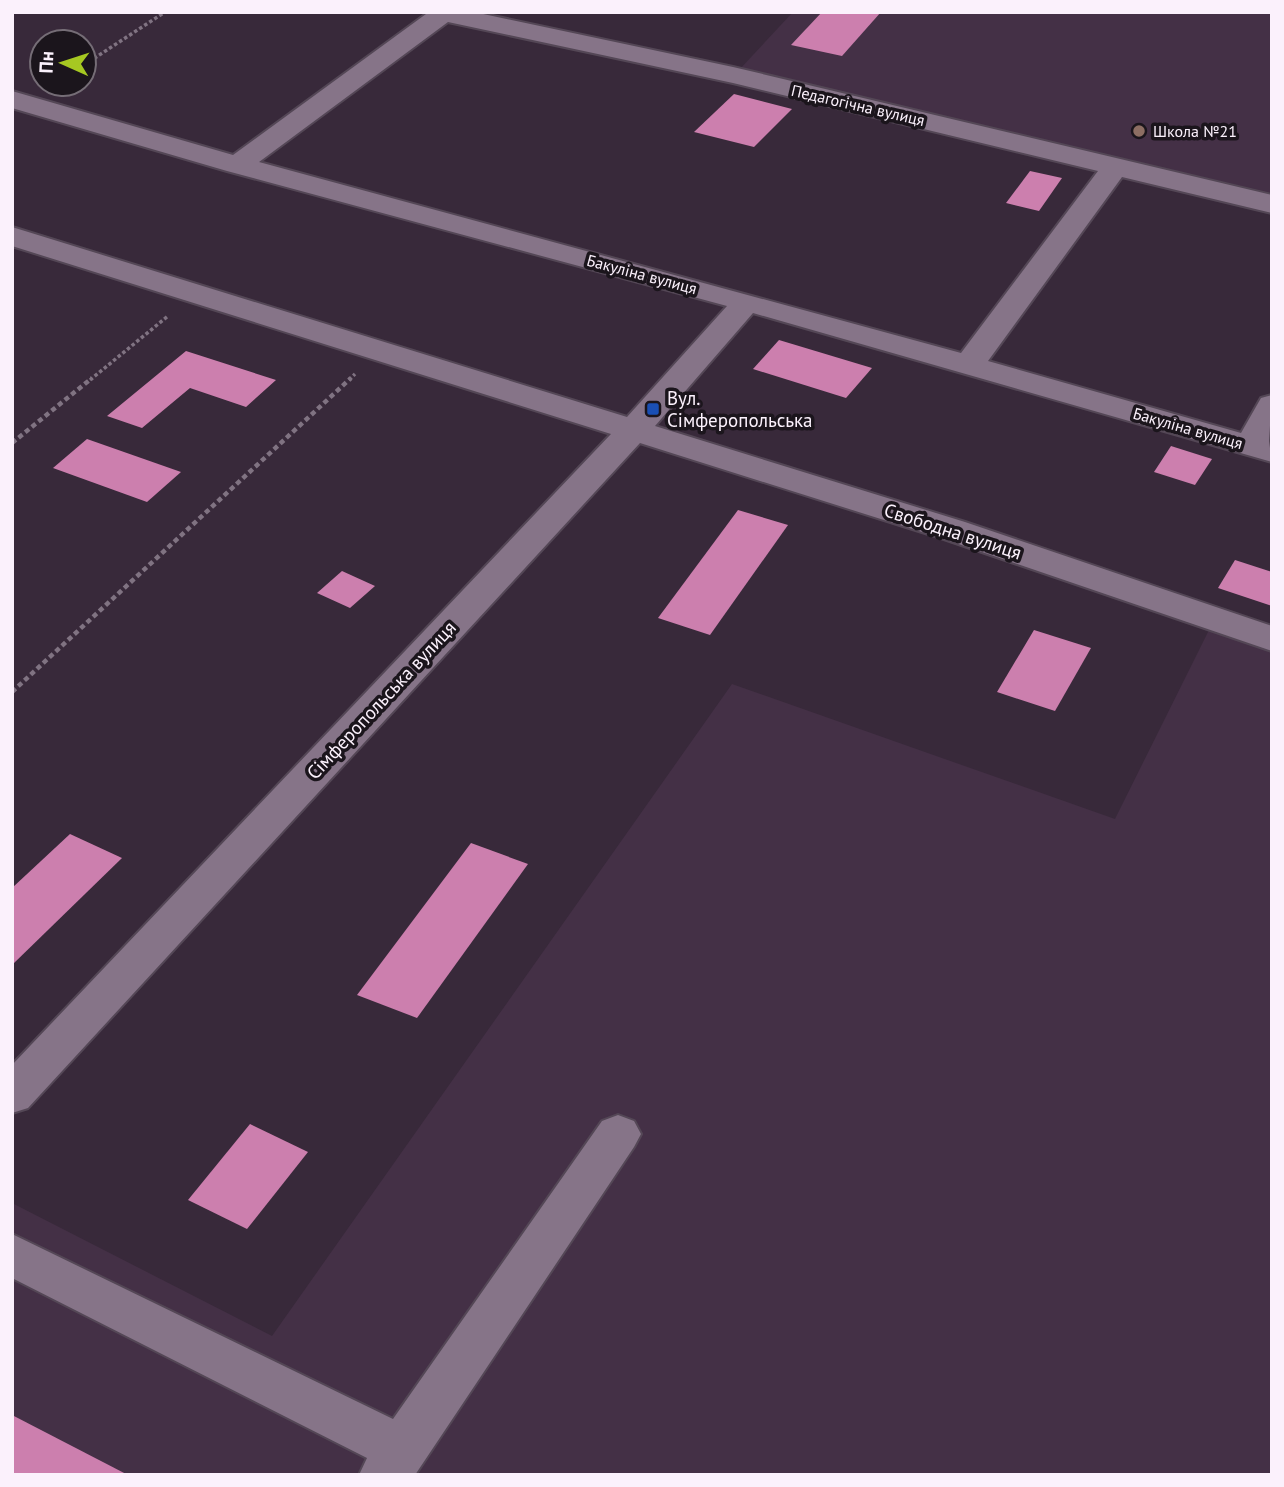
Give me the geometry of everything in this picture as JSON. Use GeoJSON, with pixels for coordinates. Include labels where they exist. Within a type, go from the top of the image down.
{"type":"FeatureCollection","features":[{"type":"Feature","properties":{"kind":"street"},"geometry":{"type":"LineString","coordinates":[[237,165],[440,13]]}},
{"type":"Feature","properties":{"kind":"street","name":"Педагогічна вулиця"},"geometry":{"type":"LineString","coordinates":[[440,13],[733,75],[1272,204]]}},
{"type":"Feature","properties":{"kind":"street","name":"Бакуліна вулиця"},"geometry":{"type":"LineString","coordinates":[[12,99],[237,165],[747,302],[1261,449]]}},
{"type":"Feature","properties":{"kind":"street"},"geometry":{"type":"LineString","coordinates":[[969,365],[1115,167]]}},
{"type":"Feature","properties":{"kind":"street","name":"Свободна вулиця"},"geometry":{"type":"LineString","coordinates":[[12,236],[953,530],[1272,639]]}},
{"type":"Feature","properties":{"kind":"street","name":"Сімферопольська вулиця"},"geometry":{"type":"LineString","coordinates":[[12,1096],[632,430],[747,302]]}},
{"type":"Feature","properties":{"kind":"street"},"geometry":{"type":"LineString","coordinates":[[1261,449],[1272,405]]}},
{"type":"Feature","properties":{"kind":"street"},"geometry":{"type":"LineString","coordinates":[[12,1255],[393,1462],[618,1134]]}},
{"type":"Feature","properties":{"kind":"path"},"geometry":{"type":"LineString","coordinates":[[98,56],[165,12]]}},
{"type":"Feature","properties":{"kind":"path"},"geometry":{"type":"LineString","coordinates":[[12,443],[195,293]]}},
{"type":"Feature","properties":{"kind":"path"},"geometry":{"type":"LineString","coordinates":[[12,692],[380,351]]}},
{"type":"Feature","properties":{"kind":"shaded area","name":"Школа №21"},"geometry":{"type":"Polygon","coordinates":[[[793,12],[1272,12],[1272,193],[739,70],[793,12]]]}},
{"type":"Feature","properties":{"kind":"shaded area"},"geometry":{"type":"Polygon","coordinates":[[[1212,624],[1272,643],[1272,1475],[12,1475],[12,1203],[272,1336],[732,684],[1115,819],[1212,624]]]}},
{"type":"Feature","properties":{"kind":"building"},"geometry":{"type":"Polygon","coordinates":[[[822,12],[881,12],[842,56],[791,45],[822,12]]]}},
{"type":"Feature","properties":{"kind":"building"},"geometry":{"type":"Polygon","coordinates":[[[734,94],[792,109],[754,147],[694,132],[734,94]]]}},
{"type":"Feature","properties":{"kind":"building"},"geometry":{"type":"Polygon","coordinates":[[[1030,171],[1062,178],[1039,211],[1006,203],[1030,171]]]}},
{"type":"Feature","properties":{"kind":"building"},"geometry":{"type":"Polygon","coordinates":[[[779,340],[872,368],[846,398],[753,369],[779,340]]]}},
{"type":"Feature","properties":{"kind":"building"},"geometry":{"type":"Polygon","coordinates":[[[186,351],[276,380],[246,407],[190,388],[142,428],[107,416],[186,351]]]}},
{"type":"Feature","properties":{"kind":"building"},"geometry":{"type":"Polygon","coordinates":[[[87,439],[181,472],[147,502],[53,468],[87,439]]]}},
{"type":"Feature","properties":{"kind":"building"},"geometry":{"type":"Polygon","coordinates":[[[1171,446],[1212,459],[1195,485],[1154,472],[1171,446]]]}},
{"type":"Feature","properties":{"kind":"building"},"geometry":{"type":"Polygon","coordinates":[[[738,510],[788,525],[710,635],[658,618],[738,510]]]}},
{"type":"Feature","properties":{"kind":"building"},"geometry":{"type":"Polygon","coordinates":[[[1235,560],[1272,572],[1272,606],[1218,588],[1235,560]]]}},
{"type":"Feature","properties":{"kind":"building"},"geometry":{"type":"Polygon","coordinates":[[[342,571],[375,586],[350,608],[317,593],[342,571]]]}},
{"type":"Feature","properties":{"kind":"building"},"geometry":{"type":"Polygon","coordinates":[[[1034,630],[1091,648],[1055,711],[997,692],[1034,630]]]}},
{"type":"Feature","properties":{"kind":"building"},"geometry":{"type":"Polygon","coordinates":[[[70,834],[122,858],[12,965],[12,888],[70,834]]]}},
{"type":"Feature","properties":{"kind":"building"},"geometry":{"type":"Polygon","coordinates":[[[471,843],[528,864],[417,1018],[357,995],[471,843]]]}},
{"type":"Feature","properties":{"kind":"building"},"geometry":{"type":"Polygon","coordinates":[[[250,1124],[308,1152],[247,1229],[188,1200],[250,1124]]]}},
{"type":"Feature","properties":{"kind":"building"},"geometry":{"type":"Polygon","coordinates":[[[12,1415],[128,1475],[12,1475],[12,1415]]]}},
{"type":"Feature","properties":{"kind":"place","name":"Школа №21"},"geometry":{"type":"Point","coordinates":[1139,131]}},
{"type":"Feature","properties":{"kind":"place","name":"Вул. Сімферопольська"},"geometry":{"type":"Point","coordinates":[653,409]}}]}
